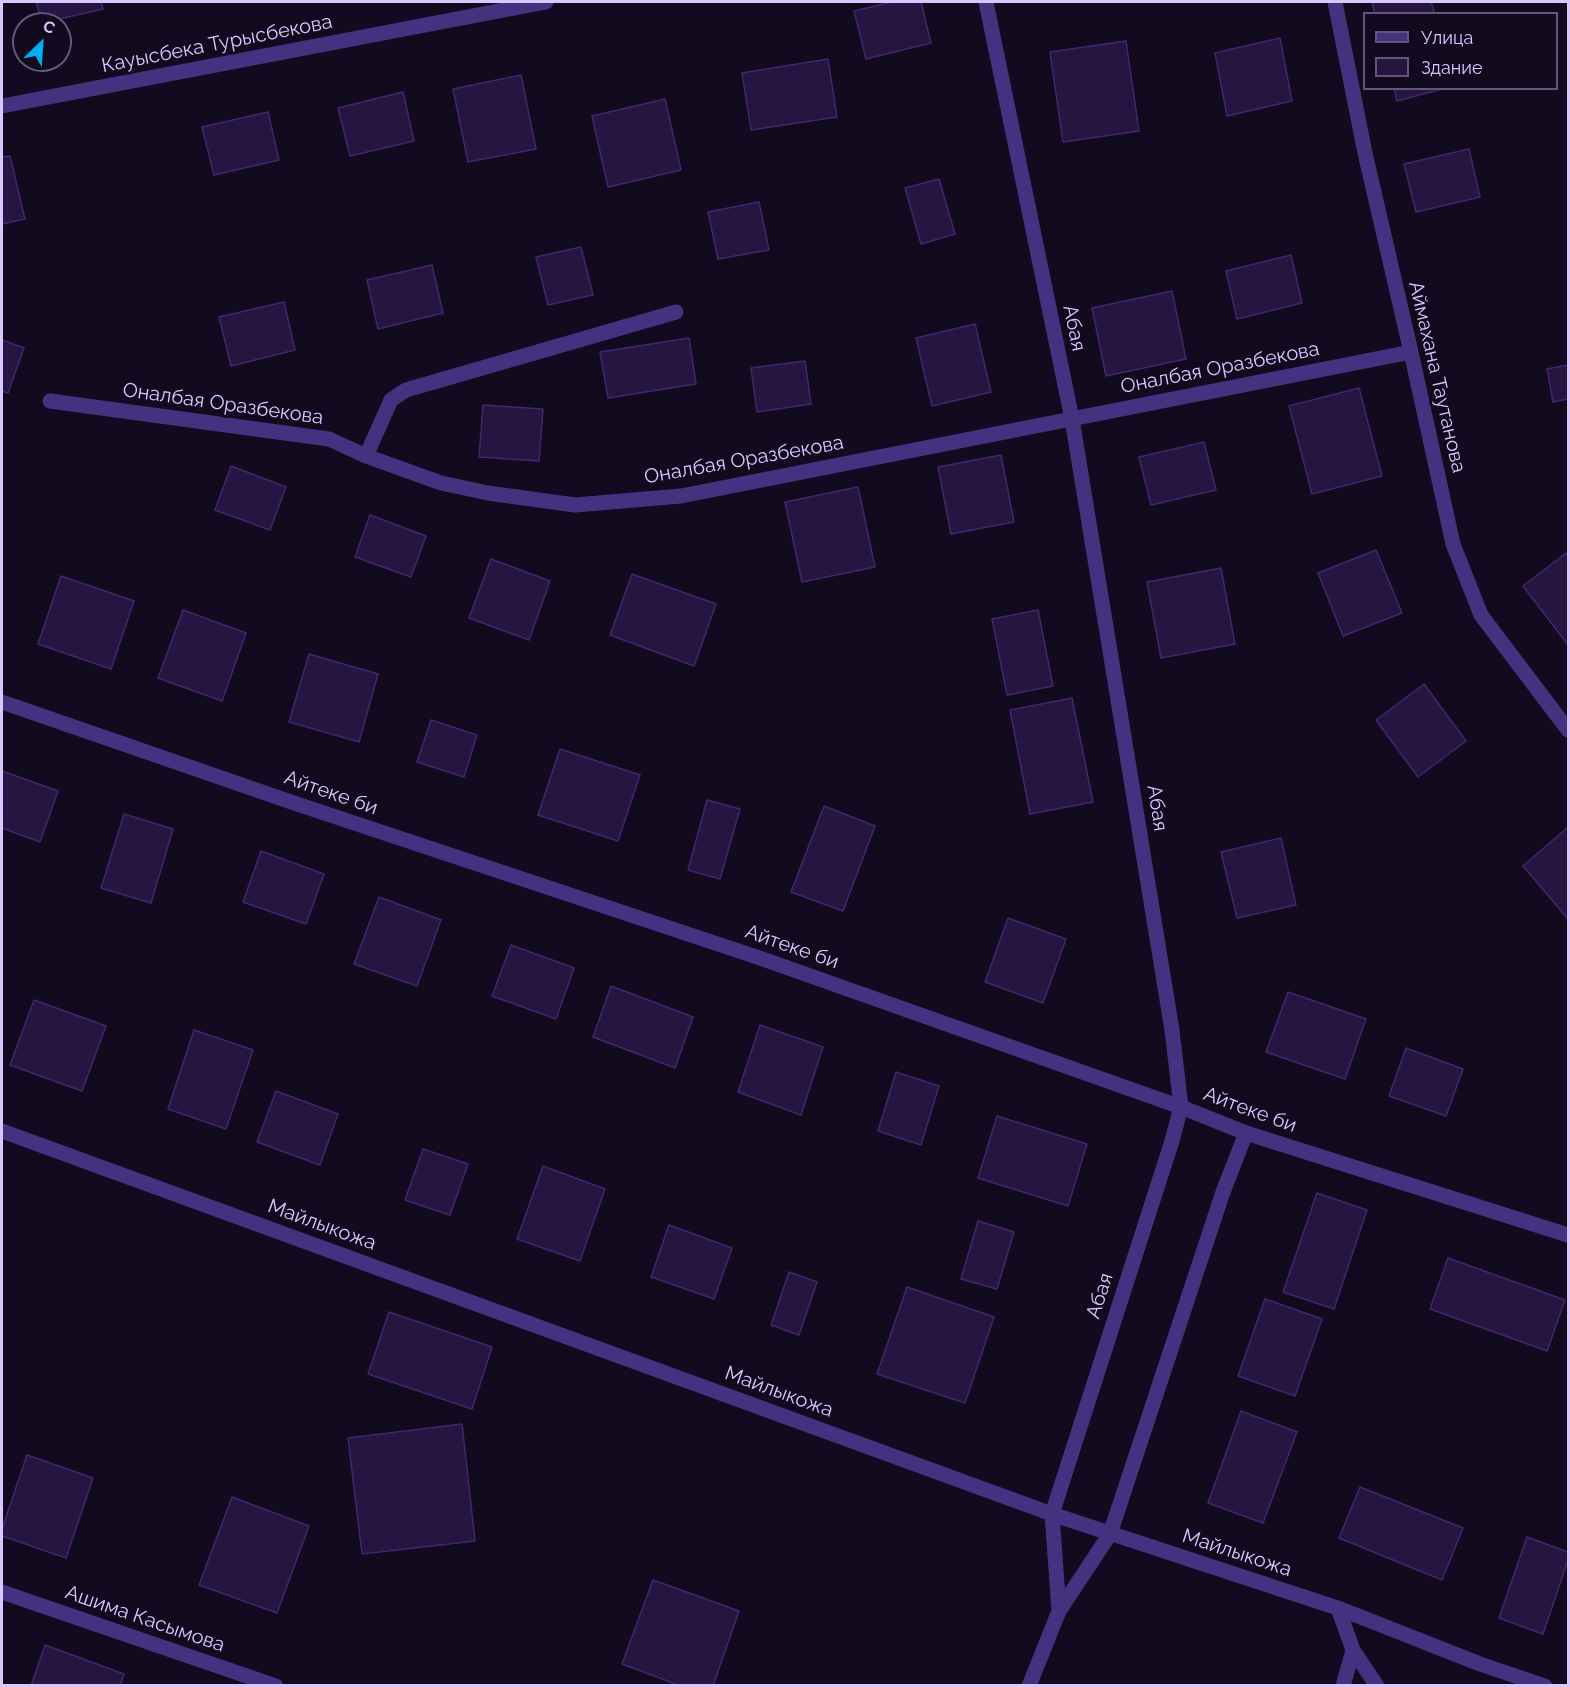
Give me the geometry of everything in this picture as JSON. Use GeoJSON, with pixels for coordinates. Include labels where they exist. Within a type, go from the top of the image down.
{"type":"FeatureCollection","features":[{"type":"Feature","properties":{"kind":"street","name":"Кауысбека Турысбекова"},"geometry":{"type":"LineString","coordinates":[[2,106],[546,2]]}},
{"type":"Feature","properties":{"kind":"street","name":"Абая"},"geometry":{"type":"LineString","coordinates":[[986,2],[1072,420],[1170,1018],[1181,1107],[1169,1153],[1052,1514],[1059,1611]]}},
{"type":"Feature","properties":{"kind":"street","name":"Аймахана Таутанова"},"geometry":{"type":"LineString","coordinates":[[1335,2],[1365,153],[1453,544],[1480,615],[1569,730]]}},
{"type":"Feature","properties":{"kind":"street"},"geometry":{"type":"LineString","coordinates":[[366,456],[391,400],[406,390],[676,312]]}},
{"type":"Feature","properties":{"kind":"street","name":"Оналбая Оразбекова"},"geometry":{"type":"LineString","coordinates":[[50,401],[329,439],[366,456],[441,483],[488,493],[575,505],[681,496],[1411,352]]}},
{"type":"Feature","properties":{"kind":"street","name":"Айтеке би"},"geometry":{"type":"LineString","coordinates":[[2,702],[294,803],[757,957],[1181,1107],[1246,1134],[1569,1234]]}},
{"type":"Feature","properties":{"kind":"street","name":"Майлыкожа"},"geometry":{"type":"LineString","coordinates":[[2,1131],[1052,1514],[1338,1608],[1480,1664],[1545,1686]]}},
{"type":"Feature","properties":{"kind":"street","name":"Абая"},"geometry":{"type":"LineString","coordinates":[[1029,1686],[1059,1611],[1110,1534],[1223,1192],[1246,1134]]}},
{"type":"Feature","properties":{"kind":"street","name":"Ашима Касымова"},"geometry":{"type":"LineString","coordinates":[[2,1592],[276,1686]]}},
{"type":"Feature","properties":{"kind":"street"},"geometry":{"type":"LineString","coordinates":[[1338,1608],[1353,1650],[1377,1686]]}},
{"type":"Feature","properties":{"kind":"street"},"geometry":{"type":"LineString","coordinates":[[1343,1686],[1353,1650]]}},
{"type":"Feature","properties":{"kind":"building"},"geometry":{"type":"Polygon","coordinates":[[[36,2],[101,2],[103,9],[72,16],[72,12],[39,12],[36,2]]]}},
{"type":"Feature","properties":{"kind":"building"},"geometry":{"type":"Polygon","coordinates":[[[893,2],[921,2],[931,43],[866,59],[854,11],[893,2]]]}},
{"type":"Feature","properties":{"kind":"building"},"geometry":{"type":"Polygon","coordinates":[[[1372,2],[1431,2],[1434,12],[1374,12],[1372,2]]]}},
{"type":"Feature","properties":{"kind":"building"},"geometry":{"type":"Polygon","coordinates":[[[1280,38],[1292,101],[1227,116],[1215,53],[1280,38]]]}},
{"type":"Feature","properties":{"kind":"building"},"geometry":{"type":"Polygon","coordinates":[[[1126,41],[1139,131],[1063,142],[1050,52],[1126,41]]]}},
{"type":"Feature","properties":{"kind":"building"},"geometry":{"type":"Polygon","coordinates":[[[828,59],[837,117],[751,130],[742,73],[828,59]]]}},
{"type":"Feature","properties":{"kind":"building"},"geometry":{"type":"Polygon","coordinates":[[[521,75],[536,149],[468,162],[453,89],[521,75]]]}},
{"type":"Feature","properties":{"kind":"building"},"geometry":{"type":"Polygon","coordinates":[[[1394,90],[1438,90],[1397,101],[1394,90]]]}},
{"type":"Feature","properties":{"kind":"building"},"geometry":{"type":"Polygon","coordinates":[[[403,92],[414,141],[350,156],[338,108],[403,92]]]}},
{"type":"Feature","properties":{"kind":"building"},"geometry":{"type":"Polygon","coordinates":[[[665,99],[681,170],[608,187],[592,116],[665,99]]]}},
{"type":"Feature","properties":{"kind":"building"},"geometry":{"type":"Polygon","coordinates":[[[268,112],[279,160],[214,175],[202,127],[268,112]]]}},
{"type":"Feature","properties":{"kind":"building"},"geometry":{"type":"Polygon","coordinates":[[[1469,149],[1480,197],[1416,212],[1404,164],[1469,149]]]}},
{"type":"Feature","properties":{"kind":"building"},"geometry":{"type":"Polygon","coordinates":[[[10,156],[25,219],[2,224],[2,157],[10,156]]]}},
{"type":"Feature","properties":{"kind":"building"},"geometry":{"type":"Polygon","coordinates":[[[939,179],[955,234],[921,244],[905,188],[939,179]]]}},
{"type":"Feature","properties":{"kind":"building"},"geometry":{"type":"Polygon","coordinates":[[[759,202],[769,250],[718,259],[708,212],[759,202]]]}},
{"type":"Feature","properties":{"kind":"building"},"geometry":{"type":"Polygon","coordinates":[[[581,247],[593,295],[548,305],[536,257],[581,247]]]}},
{"type":"Feature","properties":{"kind":"building"},"geometry":{"type":"Polygon","coordinates":[[[1291,255],[1302,303],[1237,319],[1226,271],[1291,255]]]}},
{"type":"Feature","properties":{"kind":"building"},"geometry":{"type":"Polygon","coordinates":[[[432,265],[443,313],[378,329],[367,280],[432,265]]]}},
{"type":"Feature","properties":{"kind":"building"},"geometry":{"type":"Polygon","coordinates":[[[1172,291],[1186,359],[1106,376],[1092,308],[1172,291]]]}},
{"type":"Feature","properties":{"kind":"building"},"geometry":{"type":"Polygon","coordinates":[[[284,302],[295,350],[231,366],[219,317],[284,302]]]}},
{"type":"Feature","properties":{"kind":"building"},"geometry":{"type":"Polygon","coordinates":[[[975,324],[991,392],[932,406],[916,338],[975,324]]]}},
{"type":"Feature","properties":{"kind":"building"},"geometry":{"type":"Polygon","coordinates":[[[689,338],[696,384],[608,398],[600,352],[689,338]]]}},
{"type":"Feature","properties":{"kind":"building"},"geometry":{"type":"Polygon","coordinates":[[[2,340],[24,348],[8,393],[2,391],[2,340]]]}},
{"type":"Feature","properties":{"kind":"building"},"geometry":{"type":"Polygon","coordinates":[[[805,361],[811,404],[757,412],[751,368],[805,361]]]}},
{"type":"Feature","properties":{"kind":"building"},"geometry":{"type":"Polygon","coordinates":[[[1568,365],[1568,399],[1553,402],[1547,369],[1568,365]]]}},
{"type":"Feature","properties":{"kind":"building"},"geometry":{"type":"Polygon","coordinates":[[[1359,388],[1382,476],[1312,494],[1289,406],[1359,388]]]}},
{"type":"Feature","properties":{"kind":"building"},"geometry":{"type":"Polygon","coordinates":[[[483,405],[543,409],[539,461],[479,457],[483,405]]]}},
{"type":"Feature","properties":{"kind":"building"},"geometry":{"type":"Polygon","coordinates":[[[1204,442],[1216,490],[1151,505],[1139,457],[1204,442]]]}},
{"type":"Feature","properties":{"kind":"building"},"geometry":{"type":"Polygon","coordinates":[[[1001,455],[1014,522],[951,534],[938,467],[1001,455]]]}},
{"type":"Feature","properties":{"kind":"building"},"geometry":{"type":"Polygon","coordinates":[[[231,466],[286,487],[270,530],[215,510],[231,466]]]}},
{"type":"Feature","properties":{"kind":"building"},"geometry":{"type":"Polygon","coordinates":[[[858,487],[875,567],[802,582],[785,502],[858,487]]]}},
{"type":"Feature","properties":{"kind":"building"},"geometry":{"type":"Polygon","coordinates":[[[370,515],[426,536],[411,577],[355,557],[370,515]]]}},
{"type":"Feature","properties":{"kind":"building"},"geometry":{"type":"Polygon","coordinates":[[[1376,550],[1402,613],[1343,636],[1318,573],[1376,550]]]}},
{"type":"Feature","properties":{"kind":"building"},"geometry":{"type":"Polygon","coordinates":[[[1566,553],[1568,556],[1568,645],[1523,586],[1566,553]]]}},
{"type":"Feature","properties":{"kind":"building"},"geometry":{"type":"Polygon","coordinates":[[[491,559],[550,581],[529,640],[469,618],[491,559]]]}},
{"type":"Feature","properties":{"kind":"building"},"geometry":{"type":"Polygon","coordinates":[[[1221,568],[1235,644],[1161,658],[1147,582],[1221,568]]]}},
{"type":"Feature","properties":{"kind":"building"},"geometry":{"type":"Polygon","coordinates":[[[632,574],[716,604],[694,666],[610,635],[632,574]]]}},
{"type":"Feature","properties":{"kind":"building"},"geometry":{"type":"Polygon","coordinates":[[[61,576],[134,601],[111,669],[38,644],[61,576]]]}},
{"type":"Feature","properties":{"kind":"building"},"geometry":{"type":"Polygon","coordinates":[[[183,610],[246,633],[222,701],[158,678],[183,610]]]}},
{"type":"Feature","properties":{"kind":"building"},"geometry":{"type":"Polygon","coordinates":[[[1038,610],[1053,686],[1007,695],[992,619],[1038,610]]]}},
{"type":"Feature","properties":{"kind":"building"},"geometry":{"type":"Polygon","coordinates":[[[309,654],[378,674],[359,742],[289,722],[309,654]]]}},
{"type":"Feature","properties":{"kind":"building"},"geometry":{"type":"Polygon","coordinates":[[[1424,684],[1466,741],[1418,777],[1376,720],[1424,684]]]}},
{"type":"Feature","properties":{"kind":"building"},"geometry":{"type":"Polygon","coordinates":[[[1072,698],[1093,802],[1030,814],[1010,710],[1072,698]]]}},
{"type":"Feature","properties":{"kind":"building"},"geometry":{"type":"Polygon","coordinates":[[[431,720],[477,735],[464,777],[417,762],[431,720]]]}},
{"type":"Feature","properties":{"kind":"building"},"geometry":{"type":"Polygon","coordinates":[[[560,749],[640,775],[618,841],[538,815],[560,749]]]}},
{"type":"Feature","properties":{"kind":"building"},"geometry":{"type":"Polygon","coordinates":[[[2,771],[58,791],[40,842],[2,828],[2,771]]]}},
{"type":"Feature","properties":{"kind":"building"},"geometry":{"type":"Polygon","coordinates":[[[707,800],[740,809],[720,879],[688,870],[707,800]]]}},
{"type":"Feature","properties":{"kind":"building"},"geometry":{"type":"Polygon","coordinates":[[[824,806],[875,826],[843,911],[791,892],[824,806]]]}},
{"type":"Feature","properties":{"kind":"building"},"geometry":{"type":"Polygon","coordinates":[[[124,814],[173,829],[151,903],[101,888],[124,814]]]}},
{"type":"Feature","properties":{"kind":"building"},"geometry":{"type":"Polygon","coordinates":[[[1568,827],[1568,919],[1523,866],[1568,827]]]}},
{"type":"Feature","properties":{"kind":"building"},"geometry":{"type":"Polygon","coordinates":[[[1281,838],[1296,905],[1237,918],[1221,852],[1281,838]]]}},
{"type":"Feature","properties":{"kind":"building"},"geometry":{"type":"Polygon","coordinates":[[[261,851],[324,874],[306,924],[243,902],[261,851]]]}},
{"type":"Feature","properties":{"kind":"building"},"geometry":{"type":"Polygon","coordinates":[[[379,897],[441,920],[417,986],[354,964],[379,897]]]}},
{"type":"Feature","properties":{"kind":"building"},"geometry":{"type":"Polygon","coordinates":[[[1008,918],[1066,939],[1043,1003],[985,982],[1008,918]]]}},
{"type":"Feature","properties":{"kind":"building"},"geometry":{"type":"Polygon","coordinates":[[[511,945],[574,968],[556,1019],[492,996],[511,945]]]}},
{"type":"Feature","properties":{"kind":"building"},"geometry":{"type":"Polygon","coordinates":[[[611,986],[693,1017],[675,1068],[593,1037],[611,986]]]}},
{"type":"Feature","properties":{"kind":"building"},"geometry":{"type":"Polygon","coordinates":[[[1288,992],[1366,1019],[1345,1079],[1266,1052],[1288,992]]]}},
{"type":"Feature","properties":{"kind":"building"},"geometry":{"type":"Polygon","coordinates":[[[34,1000],[106,1026],[82,1091],[10,1065],[34,1000]]]}},
{"type":"Feature","properties":{"kind":"building"},"geometry":{"type":"Polygon","coordinates":[[[760,1025],[823,1047],[801,1115],[738,1092],[760,1025]]]}},
{"type":"Feature","properties":{"kind":"building"},"geometry":{"type":"Polygon","coordinates":[[[194,1030],[253,1050],[226,1129],[168,1109],[194,1030]]]}},
{"type":"Feature","properties":{"kind":"building"},"geometry":{"type":"Polygon","coordinates":[[[1406,1048],[1463,1069],[1446,1116],[1389,1096],[1406,1048]]]}},
{"type":"Feature","properties":{"kind":"building"},"geometry":{"type":"Polygon","coordinates":[[[896,1072],[939,1086],[921,1145],[878,1131],[896,1072]]]}},
{"type":"Feature","properties":{"kind":"building"},"geometry":{"type":"Polygon","coordinates":[[[276,1091],[338,1114],[320,1165],[257,1142],[276,1091]]]}},
{"type":"Feature","properties":{"kind":"building"},"geometry":{"type":"Polygon","coordinates":[[[997,1116],[1087,1144],[1068,1206],[978,1178],[997,1116]]]}},
{"type":"Feature","properties":{"kind":"building"},"geometry":{"type":"Polygon","coordinates":[[[423,1149],[468,1164],[450,1215],[405,1200],[423,1149]]]}},
{"type":"Feature","properties":{"kind":"building"},"geometry":{"type":"Polygon","coordinates":[[[543,1166],[605,1189],[580,1261],[517,1239],[543,1166]]]}},
{"type":"Feature","properties":{"kind":"building"},"geometry":{"type":"Polygon","coordinates":[[[1317,1193],[1367,1210],[1334,1309],[1283,1292],[1317,1193]]]}},
{"type":"Feature","properties":{"kind":"building"},"geometry":{"type":"Polygon","coordinates":[[[978,1221],[1014,1232],[997,1289],[961,1279],[978,1221]]]}},
{"type":"Feature","properties":{"kind":"building"},"geometry":{"type":"Polygon","coordinates":[[[669,1225],[732,1248],[714,1299],[651,1277],[669,1225]]]}},
{"type":"Feature","properties":{"kind":"building"},"geometry":{"type":"Polygon","coordinates":[[[1448,1258],[1565,1300],[1547,1351],[1430,1309],[1448,1258]]]}},
{"type":"Feature","properties":{"kind":"building"},"geometry":{"type":"Polygon","coordinates":[[[789,1272],[817,1282],[799,1335],[771,1325],[789,1272]]]}},
{"type":"Feature","properties":{"kind":"building"},"geometry":{"type":"Polygon","coordinates":[[[907,1287],[994,1317],[965,1403],[877,1374],[907,1287]]]}},
{"type":"Feature","properties":{"kind":"building"},"geometry":{"type":"Polygon","coordinates":[[[1265,1299],[1322,1319],[1295,1396],[1238,1376],[1265,1299]]]}},
{"type":"Feature","properties":{"kind":"building"},"geometry":{"type":"Polygon","coordinates":[[[389,1312],[492,1347],[472,1409],[368,1374],[389,1312]]]}},
{"type":"Feature","properties":{"kind":"building"},"geometry":{"type":"Polygon","coordinates":[[[1241,1411],[1297,1432],[1263,1523],[1208,1503],[1241,1411]]]}},
{"type":"Feature","properties":{"kind":"building"},"geometry":{"type":"Polygon","coordinates":[[[462,1424],[475,1541],[362,1554],[348,1438],[462,1424]]]}},
{"type":"Feature","properties":{"kind":"building"},"geometry":{"type":"Polygon","coordinates":[[[27,1455],[93,1478],[66,1558],[2,1536],[2,1529],[27,1455]]]}},
{"type":"Feature","properties":{"kind":"building"},"geometry":{"type":"Polygon","coordinates":[[[1360,1487],[1463,1528],[1442,1580],[1339,1538],[1360,1487]]]}},
{"type":"Feature","properties":{"kind":"building"},"geometry":{"type":"Polygon","coordinates":[[[232,1497],[309,1526],[277,1613],[199,1585],[232,1497]]]}},
{"type":"Feature","properties":{"kind":"building"},"geometry":{"type":"Polygon","coordinates":[[[1527,1537],[1568,1552],[1568,1560],[1543,1634],[1499,1618],[1527,1537]]]}},
{"type":"Feature","properties":{"kind":"building"},"geometry":{"type":"Polygon","coordinates":[[[653,1580],[739,1611],[713,1686],[681,1686],[622,1664],[653,1580]]]}},
{"type":"Feature","properties":{"kind":"building"},"geometry":{"type":"Polygon","coordinates":[[[45,1645],[124,1674],[120,1686],[31,1686],[45,1645]]]}}]}
